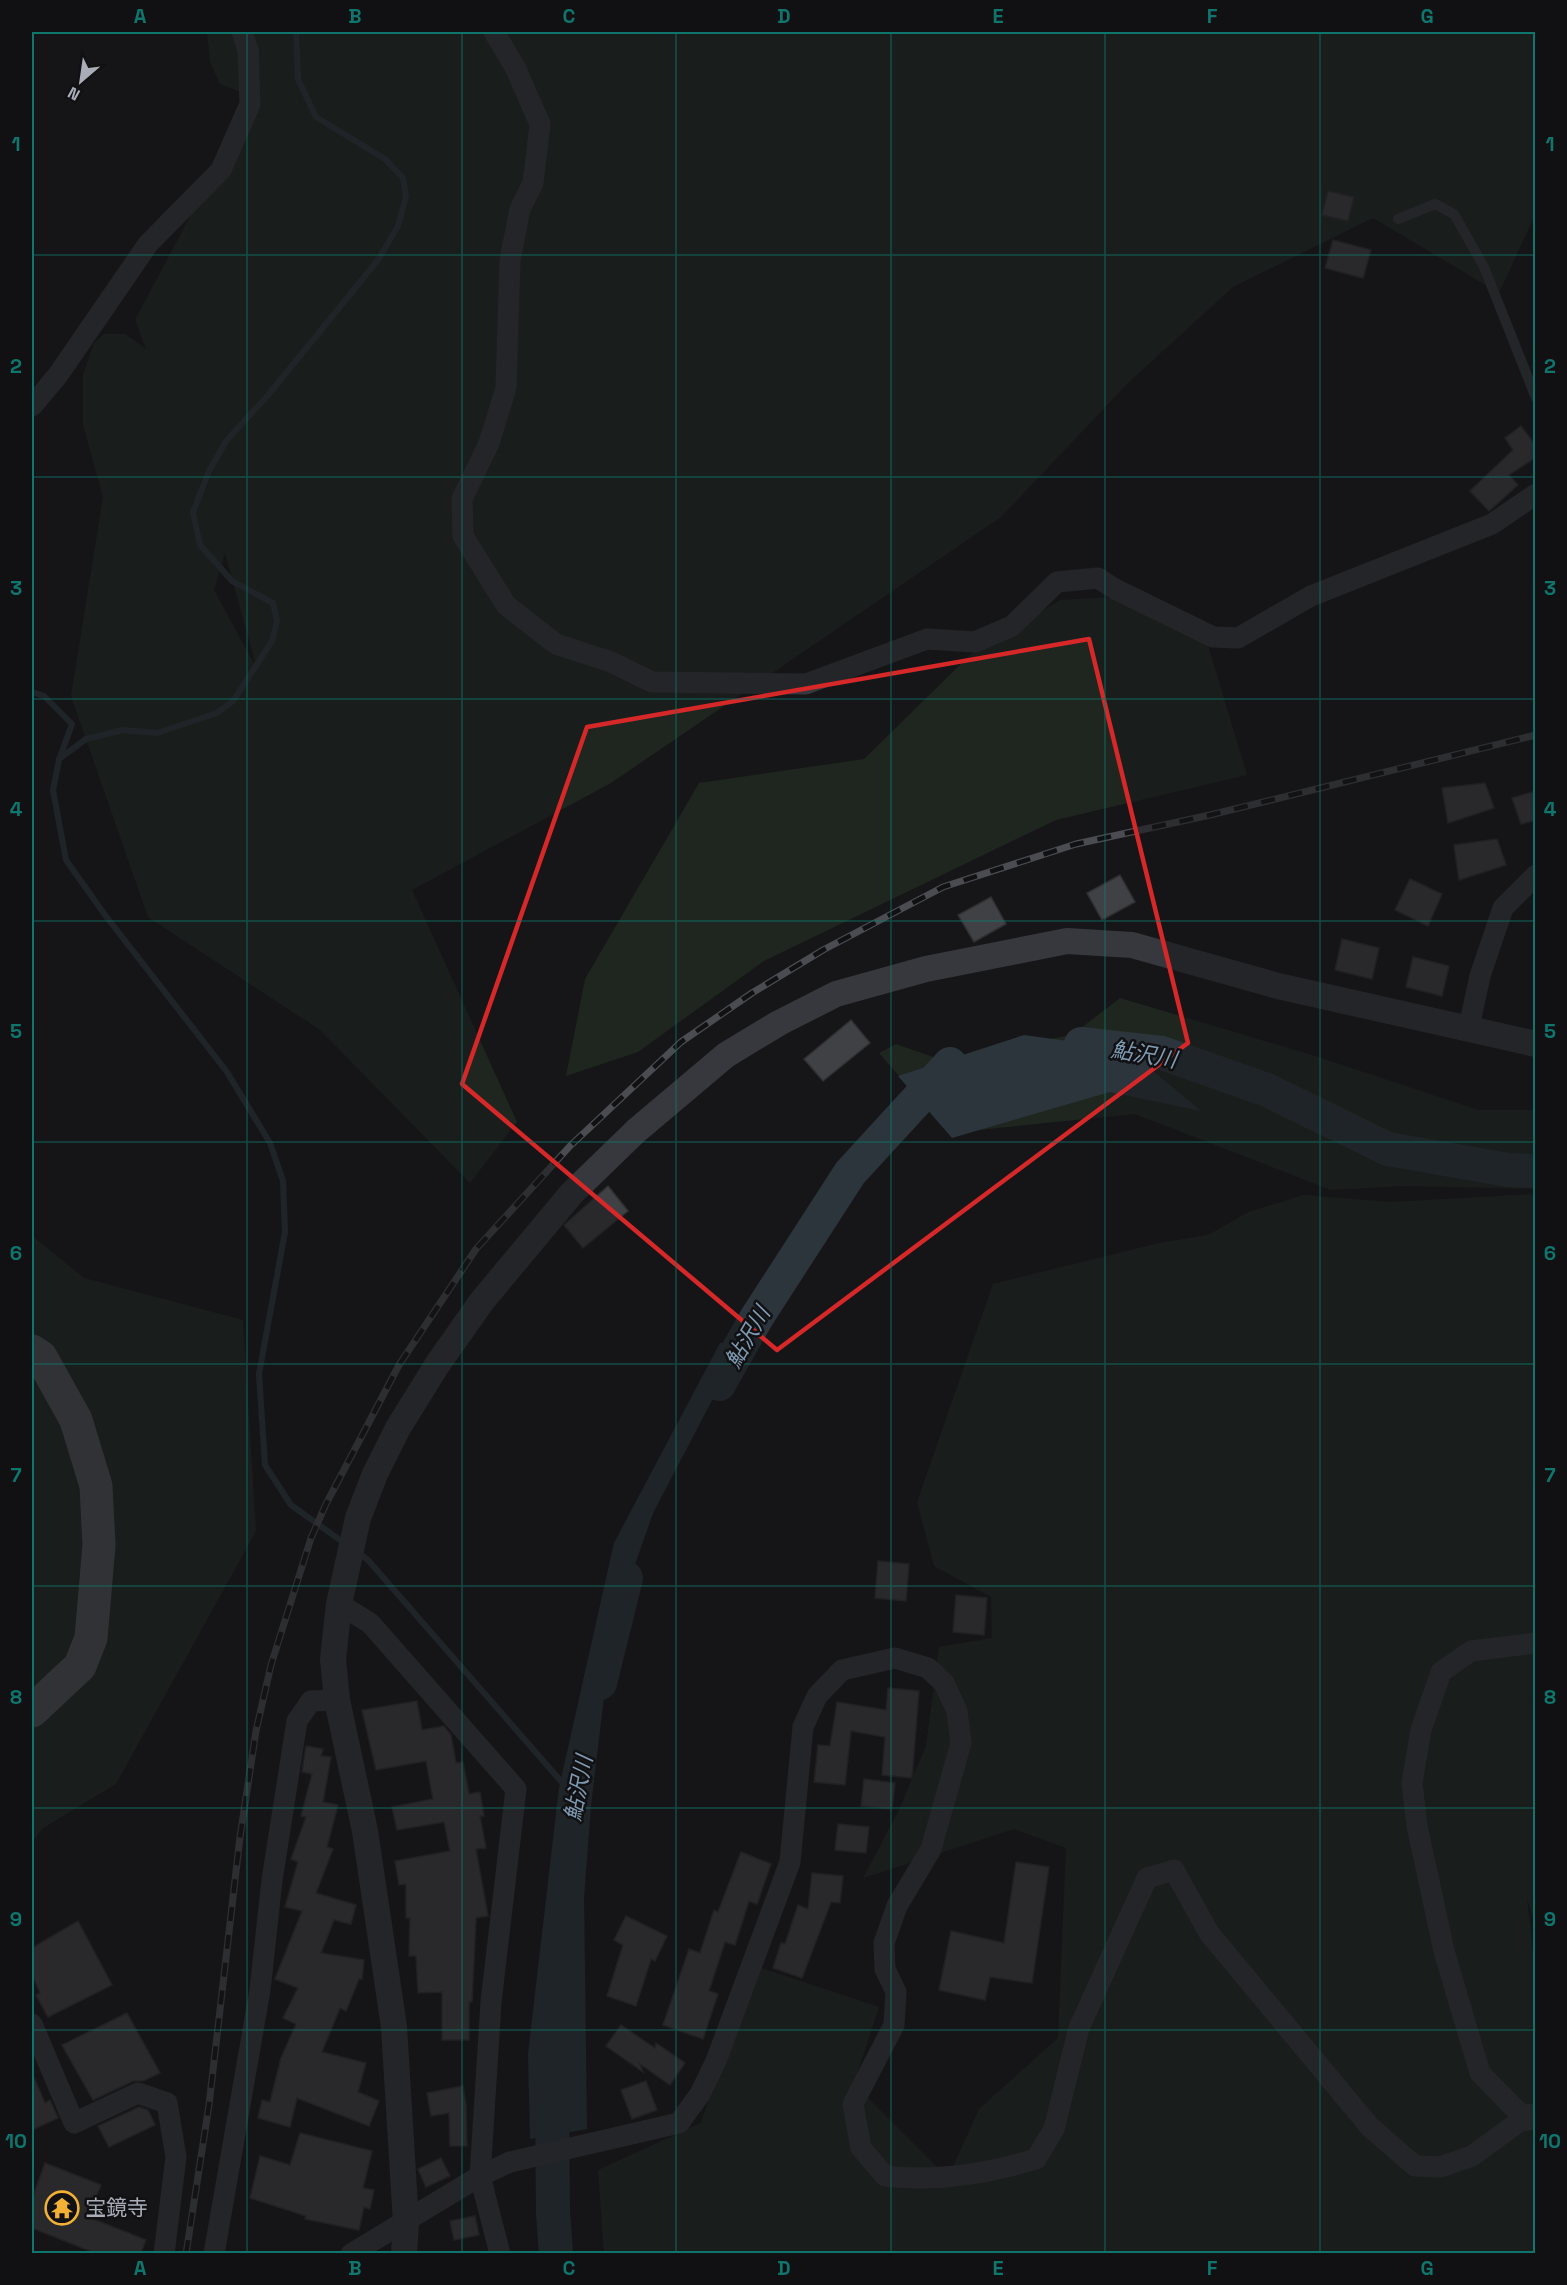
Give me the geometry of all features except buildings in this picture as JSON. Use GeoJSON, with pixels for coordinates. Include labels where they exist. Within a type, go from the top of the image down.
{"type":"FeatureCollection","features":[{"type":"Feature","properties":{"kind":"main road"},"geometry":{"type":"LineString","coordinates":[[32,1351],[40,1357],[76,1420],[96,1486],[99,1545],[91,1638],[80,1666],[32,1711]]}},
{"type":"Feature","properties":{"kind":"street"},"geometry":{"type":"LineString","coordinates":[[32,405],[58,375],[148,244],[222,170],[250,105],[248,50],[242,32]]}},
{"type":"Feature","properties":{"kind":"street"},"geometry":{"type":"LineString","coordinates":[[494,32],[515,67],[540,124],[533,183],[520,208],[510,260],[506,388],[489,443],[462,499],[463,536],[506,605],[556,644],[611,662],[652,682],[806,684],[927,639],[975,642],[1012,626],[1057,582],[1098,578],[1115,589],[1213,637],[1238,638],[1311,596],[1492,524],[1536,494]]}},
{"type":"Feature","properties":{"kind":"street"},"geometry":{"type":"LineString","coordinates":[[1469,1027],[1479,976],[1503,908],[1536,874]]}},
{"type":"Feature","properties":{"kind":"street"},"geometry":{"type":"LineString","coordinates":[[404,2253],[406,2223],[394,2027],[365,1831],[337,1700],[333,1659],[339,1604],[358,1518],[375,1474],[399,1428],[437,1365],[482,1301],[572,1192],[636,1131],[726,1055],[779,1023],[836,994],[926,969],[1067,941],[1131,945],[1278,986],[1469,1027],[1536,1044]]}},
{"type":"Feature","properties":{"kind":"street"},"geometry":{"type":"LineString","coordinates":[[339,1604],[370,1623],[516,1789],[490,2002],[480,2176],[500,2253]]}},
{"type":"Feature","properties":{"kind":"street"},"geometry":{"type":"LineString","coordinates":[[351,2253],[406,2223],[480,2176],[510,2162],[679,2123],[700,2094],[716,2061],[790,1862],[803,1726],[817,1696],[842,1670],[895,1658],[928,1668],[944,1683],[957,1711],[961,1743],[931,1849],[897,1906],[884,1944],[885,1969],[896,1992],[894,2025],[853,2104],[861,2148],[885,2176],[916,2179],[995,2171],[1036,2159],[1054,2129],[1079,2028],[1148,1878],[1174,1870],[1209,1933],[1370,2127],[1415,2166],[1440,2167],[1472,2156],[1530,2117],[1480,2073],[1444,1951],[1417,1826],[1412,1783],[1421,1730],[1441,1672],[1471,1651],[1536,1642]]}},
{"type":"Feature","properties":{"kind":"street"},"geometry":{"type":"LineString","coordinates":[[214,2253],[260,1990],[272,1880],[297,1722],[311,1701],[337,1700]]}},
{"type":"Feature","properties":{"kind":"street"},"geometry":{"type":"LineString","coordinates":[[32,2024],[74,2123],[138,2093],[166,2103],[176,2157],[164,2253]]}},
{"type":"Feature","properties":{"kind":"lane"},"geometry":{"type":"LineString","coordinates":[[1398,219],[1435,204],[1454,214],[1484,267],[1536,398]]}},
{"type":"Feature","properties":{"kind":"highlighted area"},"geometry":{"type":"Polygon","coordinates":[[[1089,639],[1188,1043],[777,1350],[462,1084],[587,727],[1089,639]]]}},
{"type":"Feature","properties":{"kind":"shaded area"},"geometry":{"type":"Polygon","coordinates":[[[207,32],[1535,32],[1535,215],[1499,293],[1373,218],[1233,287],[1129,382],[1001,517],[611,783],[412,890],[517,1122],[470,1183],[320,1030],[148,917],[71,696],[103,497],[83,425],[83,375],[94,343],[104,334],[125,334],[146,349],[135,320],[250,104],[246,94],[220,84],[210,62],[207,32]],[[225,553],[214,590],[257,669],[225,553]]]}},
{"type":"Feature","properties":{"kind":"shaded area"},"geometry":{"type":"Polygon","coordinates":[[[1131,596],[1207,642],[1247,775],[1056,820],[764,961],[638,1052],[566,1076],[585,979],[699,783],[864,759],[971,654],[1060,600],[1131,596]]]}},
{"type":"Feature","properties":{"kind":"shaded area"},"geometry":{"type":"Polygon","coordinates":[[[1120,998],[1315,1056],[1478,1110],[1535,1110],[1535,1189],[1403,1186],[1331,1190],[1135,1114],[948,1133],[879,1053],[896,1044],[939,1059],[1072,1035],[1120,998]]]}},
{"type":"Feature","properties":{"kind":"shaded area"},"geometry":{"type":"Polygon","coordinates":[[[1535,1194],[1535,1925],[1527,1898],[1536,1977],[1535,2253],[604,2253],[598,2170],[701,2123],[752,1965],[879,2007],[854,2084],[948,2178],[979,2109],[1058,2038],[1066,1848],[1014,1829],[863,1878],[898,1812],[926,1746],[939,1647],[992,1638],[991,1597],[934,1566],[917,1502],[993,1284],[1159,1243],[1208,1235],[1249,1212],[1303,1195],[1390,1202],[1535,1194]]]}},
{"type":"Feature","properties":{"kind":"shaded area"},"geometry":{"type":"Polygon","coordinates":[[[32,1236],[84,1278],[243,1320],[256,1531],[116,1784],[43,1828],[32,1842],[32,1236]]]}},
{"type":"Feature","properties":{"kind":"water"},"geometry":{"type":"Polygon","coordinates":[[[1024,1035],[1127,1049],[1201,1111],[1110,1092],[952,1138],[898,1076],[1024,1035]]]}},
{"type":"Feature","properties":{"kind":"water"},"geometry":{"type":"Polygon","coordinates":[[[720,1343],[742,1343],[653,1513],[612,1630],[591,1805],[584,1898],[587,2129],[530,2139],[528,2054],[559,1788],[614,1543],[720,1343]]]}},
{"type":"Feature","properties":{"kind":"waterway"},"geometry":{"type":"LineString","coordinates":[[59,759],[86,739],[123,730],[157,733],[217,713],[233,701],[272,641],[277,621],[273,603],[232,581],[200,545],[193,512],[209,471],[226,441],[269,394],[378,260],[398,226],[406,197],[403,178],[385,159],[316,117],[298,79],[296,32]]}},
{"type":"Feature","properties":{"kind":"waterway"},"geometry":{"type":"LineString","coordinates":[[32,692],[44,696],[72,724],[59,760],[53,790],[66,860],[105,915],[227,1072],[270,1143],[283,1181],[285,1232],[259,1374],[265,1465],[291,1505],[347,1545]]}},
{"type":"Feature","properties":{"kind":"waterway","name":"鮎沢川"},"geometry":{"type":"LineString","coordinates":[[1081,1044],[1162,1053],[1267,1090],[1388,1149],[1508,1170],[1536,1171]]}},
{"type":"Feature","properties":{"kind":"waterway","name":"鮎沢川"},"geometry":{"type":"LineString","coordinates":[[719,1384],[757,1317],[850,1173],[950,1064]]}},
{"type":"Feature","properties":{"kind":"waterway"},"geometry":{"type":"LineString","coordinates":[[358,1552],[368,1560],[566,1787]]}},
{"type":"Feature","properties":{"kind":"waterway","name":"鮎沢川"},"geometry":{"type":"LineString","coordinates":[[600,1683],[626,1578]]}},
{"type":"Feature","properties":{"kind":"waterway","name":"鮎沢川"},"geometry":{"type":"LineString","coordinates":[[552,2090],[553,2212],[556,2254]]}},
{"type":"Feature","properties":{"kind":"railway"},"geometry":{"type":"LineString","coordinates":[[186,2254],[209,2105],[240,1837],[256,1731],[271,1665],[311,1538],[326,1504],[399,1365],[476,1249],[570,1146],[681,1042],[752,993],[823,950],[943,887],[1076,844],[1210,815],[1536,735]]}},
{"type":"Feature","properties":{"kind":"place","name":"宝鏡寺"},"geometry":{"type":"Point","coordinates":[62,2208]}}]}
